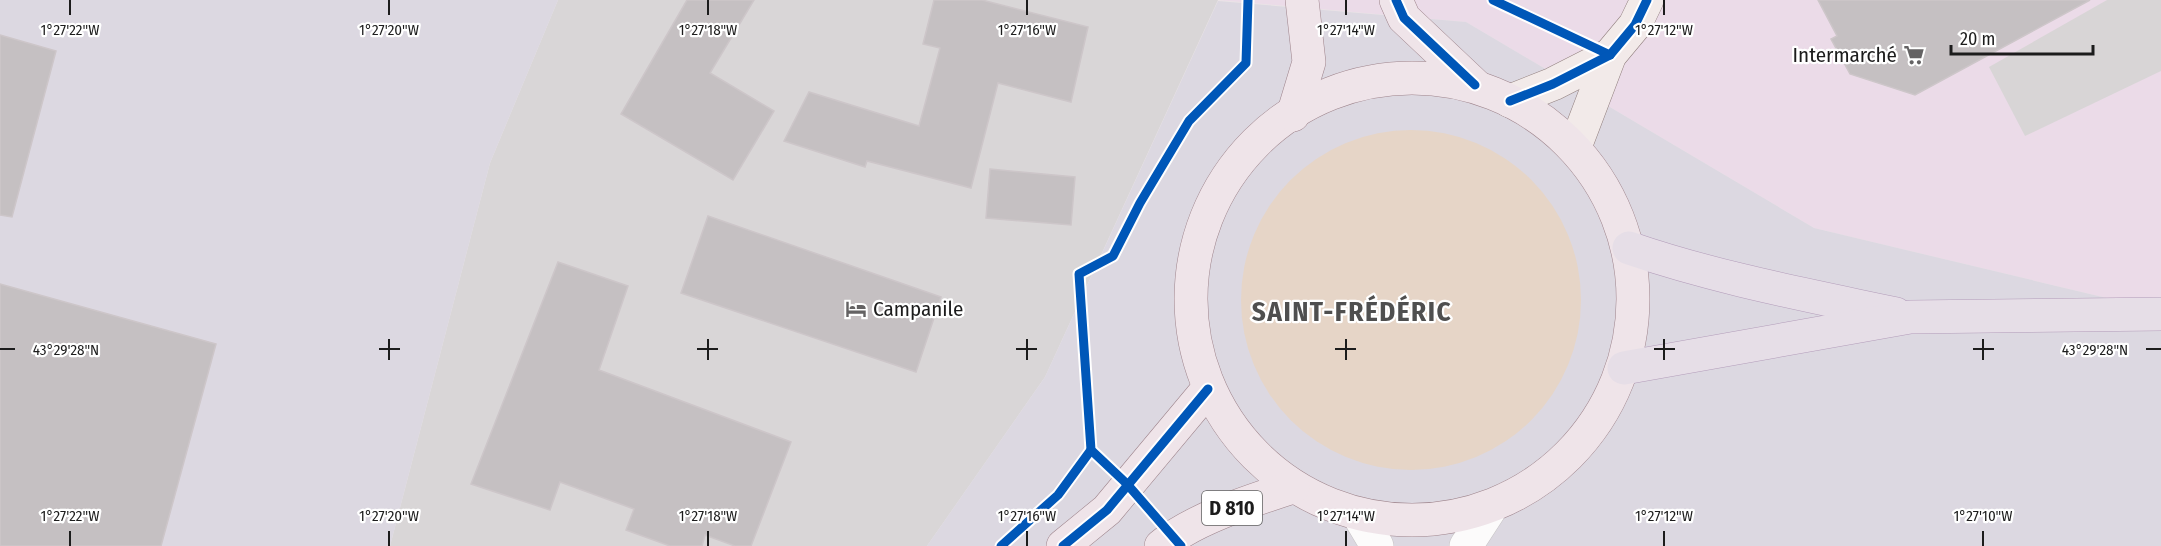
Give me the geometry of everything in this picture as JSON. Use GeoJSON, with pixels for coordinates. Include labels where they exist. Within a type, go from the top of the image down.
{"type":"FeatureCollection","features":[{"type":"Feature","properties":{"kind":"highway"},"geometry":{"type":"LineString","coordinates":[[1629,248],[1737,279],[1910,317]]}},
{"type":"Feature","properties":{"kind":"highway"},"geometry":{"type":"LineString","coordinates":[[1624,368],[1910,317],[2161,314]]}},
{"type":"Feature","properties":{"kind":"main road"},"geometry":{"type":"LineString","coordinates":[[1293,115],[1309,62],[1302,0]]}},
{"type":"Feature","properties":{"kind":"main road"},"geometry":{"type":"LineString","coordinates":[[1396,0],[1404,18],[1475,85]]}},
{"type":"Feature","properties":{"kind":"main road"},"geometry":{"type":"LineString","coordinates":[[1400,77],[1475,85],[1529,110],[1575,147],[1608,193],[1629,248],[1635,308],[1624,368],[1595,426],[1549,473],[1492,506],[1429,520],[1358,514],[1293,487],[1258,460],[1230,427],[1208,389],[1191,321],[1195,250],[1221,185],[1267,130],[1339,90],[1400,77]]}},
{"type":"Feature","properties":{"kind":"main road"},"geometry":{"type":"LineString","coordinates":[[1063,546],[1107,510],[1208,389]]}},
{"type":"Feature","properties":{"kind":"main road","name":"D 810"},"geometry":{"type":"LineString","coordinates":[[1161,546],[1173,536],[1235,507],[1293,487]]}},
{"type":"Feature","properties":{"kind":"street"},"geometry":{"type":"LineString","coordinates":[[1575,147],[1610,55],[1635,26],[1647,0]]}},
{"type":"Feature","properties":{"kind":"street"},"geometry":{"type":"LineString","coordinates":[[1510,101],[1553,84],[1610,55]]}},
{"type":"Feature","properties":{"kind":"street"},"geometry":{"type":"LineString","coordinates":[[1466,546],[1492,506]]}},
{"type":"Feature","properties":{"kind":"street"},"geometry":{"type":"LineString","coordinates":[[1358,514],[1377,546]]}},
{"type":"Feature","properties":{"kind":"shaded area"},"geometry":{"type":"Polygon","coordinates":[[[0,0],[558,0],[490,163],[390,546],[0,546],[0,0]]]}},
{"type":"Feature","properties":{"kind":"shaded area"},"geometry":{"type":"Polygon","coordinates":[[[558,0],[1218,0],[1045,377],[927,546],[390,546],[490,163],[558,0]]]}},
{"type":"Feature","properties":{"kind":"shaded area"},"geometry":{"type":"Polygon","coordinates":[[[1218,0],[2161,0],[2161,311],[1814,228],[1466,22],[1218,0]]]}},
{"type":"Feature","properties":{"kind":"shaded area"},"geometry":{"type":"Polygon","coordinates":[[[2107,0],[2161,0],[2161,71],[2025,136],[1989,67],[2107,0]]]}},
{"type":"Feature","properties":{"kind":"shaded area"},"geometry":{"type":"Polygon","coordinates":[[[1218,1],[1466,22],[1814,228],[2161,311],[2161,546],[927,546],[1045,377],[1218,1]]]}},
{"type":"Feature","properties":{"kind":"shaded area"},"geometry":{"type":"Polygon","coordinates":[[[1411,130],[1444,134],[1476,143],[1505,159],[1531,180],[1552,206],[1568,235],[1577,267],[1581,300],[1577,333],[1568,365],[1552,394],[1531,420],[1505,441],[1476,457],[1444,466],[1411,470],[1378,466],[1346,457],[1317,441],[1291,420],[1270,394],[1254,365],[1245,333],[1241,300],[1245,267],[1254,235],[1270,206],[1291,180],[1317,159],[1346,143],[1378,134],[1411,130]]]}},
{"type":"Feature","properties":{"kind":"building"},"geometry":{"type":"Polygon","coordinates":[[[687,0],[754,0],[710,73],[774,111],[733,180],[621,114],[687,0]]]}},
{"type":"Feature","properties":{"kind":"building"},"geometry":{"type":"Polygon","coordinates":[[[934,0],[982,0],[1088,27],[1071,102],[998,83],[971,188],[867,161],[865,167],[784,141],[809,92],[919,126],[940,48],[923,44],[934,0]]]}},
{"type":"Feature","properties":{"kind":"building","name":"Intermarché"},"geometry":{"type":"Polygon","coordinates":[[[1818,0],[2090,0],[1915,95],[1850,74],[1831,39],[1837,36],[1818,0]]]}},
{"type":"Feature","properties":{"kind":"building"},"geometry":{"type":"Polygon","coordinates":[[[0,35],[56,51],[12,217],[0,215],[0,35]]]}},
{"type":"Feature","properties":{"kind":"building"},"geometry":{"type":"Polygon","coordinates":[[[990,169],[1075,177],[1071,225],[986,218],[990,169]]]}},
{"type":"Feature","properties":{"kind":"building"},"geometry":{"type":"Polygon","coordinates":[[[708,216],[941,297],[916,372],[681,293],[708,216]]]}},
{"type":"Feature","properties":{"kind":"building"},"geometry":{"type":"Polygon","coordinates":[[[558,262],[628,286],[599,370],[791,442],[751,546],[735,546],[705,535],[702,546],[670,546],[626,530],[634,509],[560,482],[550,510],[471,484],[558,262]]]}},
{"type":"Feature","properties":{"kind":"building"},"geometry":{"type":"Polygon","coordinates":[[[0,284],[216,344],[161,546],[0,546],[0,284]]]}},
{"type":"Feature","properties":{"kind":"cycle path"},"geometry":{"type":"LineString","coordinates":[[1181,546],[1127,484],[1091,450],[1079,274],[1113,256],[1140,203],[1189,121],[1246,63],[1248,0]]}},
{"type":"Feature","properties":{"kind":"cycle path"},"geometry":{"type":"LineString","coordinates":[[1396,0],[1404,18],[1475,85]]}},
{"type":"Feature","properties":{"kind":"cycle path"},"geometry":{"type":"LineString","coordinates":[[1493,0],[1610,55]]}},
{"type":"Feature","properties":{"kind":"cycle path"},"geometry":{"type":"LineString","coordinates":[[1510,101],[1553,84],[1610,55],[1635,25],[1647,0]]}},
{"type":"Feature","properties":{"kind":"cycle path"},"geometry":{"type":"LineString","coordinates":[[1063,546],[1107,510],[1208,389]]}},
{"type":"Feature","properties":{"kind":"cycle path"},"geometry":{"type":"LineString","coordinates":[[1001,546],[1058,495],[1091,450]]}},
{"type":"Feature","properties":{"kind":"place","name":"Intermarché"},"geometry":{"type":"Point","coordinates":[1914,55]}},
{"type":"Feature","properties":{"kind":"place","name":"Campanile"},"geometry":{"type":"Point","coordinates":[856,309]}},
{"type":"Feature","properties":{"kind":"district","name":"SAINT-FRÉDÉRIC"},"geometry":{"type":"Point","coordinates":[1352,312]}}]}
